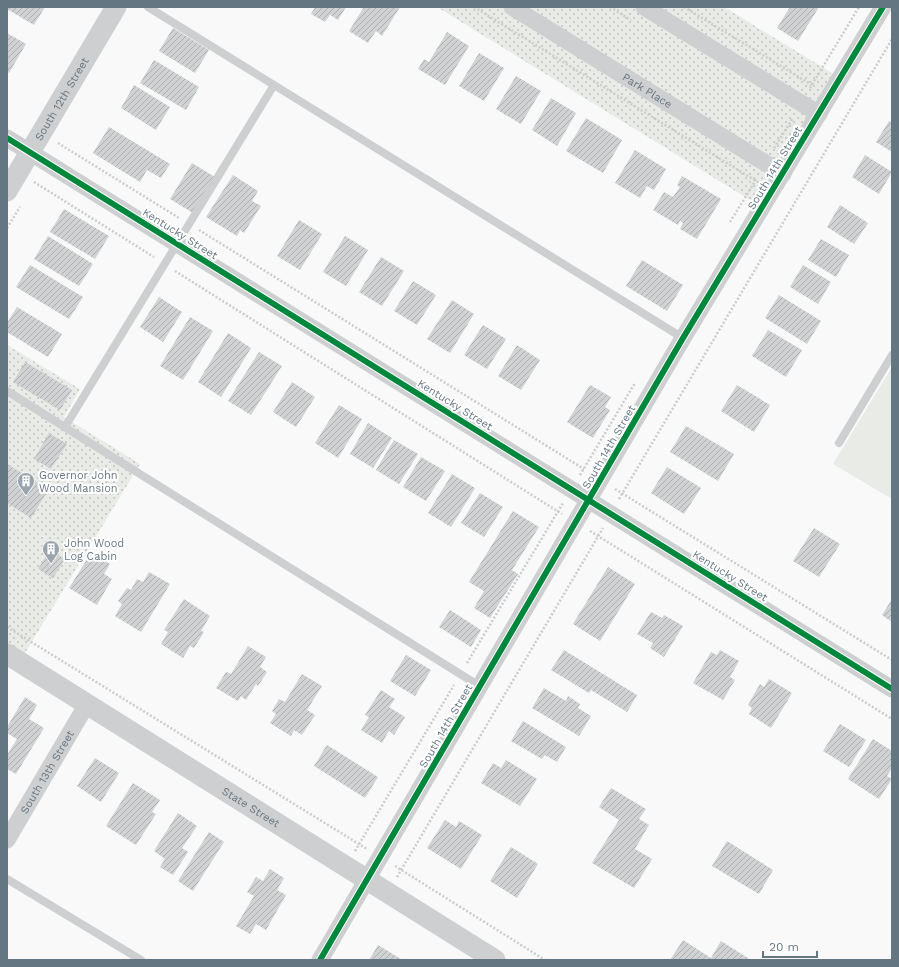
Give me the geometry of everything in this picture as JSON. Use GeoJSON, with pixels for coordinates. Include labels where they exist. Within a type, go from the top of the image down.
{"type":"FeatureCollection","features":[{"type":"Feature","properties":{"kind":"street","name":"South 12th Street"},"geometry":{"type":"LineString","coordinates":[[7,191],[116,7]]}},
{"type":"Feature","properties":{"kind":"street","name":"Park Place"},"geometry":{"type":"LineString","coordinates":[[512,7],[784,174]]}},
{"type":"Feature","properties":{"kind":"street"},"geometry":{"type":"LineString","coordinates":[[644,7],[819,114]]}},
{"type":"Feature","properties":{"kind":"street","name":"South 14th Street"},"geometry":{"type":"LineString","coordinates":[[320,960],[684,338],[784,174],[883,7]]}},
{"type":"Feature","properties":{"kind":"street","name":"Kentucky Street"},"geometry":{"type":"LineString","coordinates":[[7,138],[892,689]]}},
{"type":"Feature","properties":{"kind":"street","name":"State Street"},"geometry":{"type":"LineString","coordinates":[[7,654],[495,960]]}},
{"type":"Feature","properties":{"kind":"street","name":"South 13th Street"},"geometry":{"type":"LineString","coordinates":[[7,840],[87,704]]}},
{"type":"Feature","properties":{"kind":"lane"},"geometry":{"type":"LineString","coordinates":[[148,7],[684,338]]}},
{"type":"Feature","properties":{"kind":"lane"},"geometry":{"type":"LineString","coordinates":[[65,427],[190,225],[274,85]]}},
{"type":"Feature","properties":{"kind":"lane"},"geometry":{"type":"LineString","coordinates":[[839,443],[892,355]]}},
{"type":"Feature","properties":{"kind":"lane"},"geometry":{"type":"LineString","coordinates":[[7,391],[481,687]]}},
{"type":"Feature","properties":{"kind":"lane"},"geometry":{"type":"LineString","coordinates":[[7,879],[141,960]]}},
{"type":"Feature","properties":{"kind":"path"},"geometry":{"type":"LineString","coordinates":[[474,7],[773,191]]}},
{"type":"Feature","properties":{"kind":"path"},"geometry":{"type":"LineString","coordinates":[[684,7],[830,96]]}},
{"type":"Feature","properties":{"kind":"path"},"geometry":{"type":"LineString","coordinates":[[727,227],[859,7]]}},
{"type":"Feature","properties":{"kind":"path"},"geometry":{"type":"LineString","coordinates":[[387,892],[892,39]]}},
{"type":"Feature","properties":{"kind":"path"},"geometry":{"type":"LineString","coordinates":[[58,143],[892,660]]}},
{"type":"Feature","properties":{"kind":"path"},"geometry":{"type":"LineString","coordinates":[[34,182],[892,719]]}},
{"type":"Feature","properties":{"kind":"path"},"geometry":{"type":"LineString","coordinates":[[346,867],[635,382]]}},
{"type":"Feature","properties":{"kind":"path"},"geometry":{"type":"LineString","coordinates":[[7,627],[381,857],[545,960]]}},
{"type":"Feature","properties":{"kind":"shaded area"},"geometry":{"type":"Polygon","coordinates":[[[437,7],[724,7],[840,78],[763,208],[437,7]]]}},
{"type":"Feature","properties":{"kind":"shaded area"},"geometry":{"type":"Polygon","coordinates":[[[7,345],[80,389],[64,417],[140,464],[23,656],[7,646],[7,345]]]}},
{"type":"Feature","properties":{"kind":"shaded area"},"geometry":{"type":"Polygon","coordinates":[[[892,367],[892,499],[833,464],[892,367]]]}},
{"type":"Feature","properties":{"kind":"building"},"geometry":{"type":"Polygon","coordinates":[[[7,7],[45,7],[34,25],[7,9],[7,7]]]}},
{"type":"Feature","properties":{"kind":"building"},"geometry":{"type":"Polygon","coordinates":[[[315,7],[346,7],[338,20],[330,15],[325,22],[311,14],[315,7]]]}},
{"type":"Feature","properties":{"kind":"building"},"geometry":{"type":"Polygon","coordinates":[[[364,7],[400,7],[382,36],[376,31],[368,43],[349,31],[364,7]]]}},
{"type":"Feature","properties":{"kind":"building"},"geometry":{"type":"Polygon","coordinates":[[[790,7],[819,7],[798,41],[777,28],[790,7]]]}},
{"type":"Feature","properties":{"kind":"building"},"geometry":{"type":"Polygon","coordinates":[[[173,28],[209,50],[195,73],[159,51],[173,28]]]}},
{"type":"Feature","properties":{"kind":"building"},"geometry":{"type":"Polygon","coordinates":[[[447,32],[469,46],[445,85],[418,69],[424,59],[429,62],[447,32]]]}},
{"type":"Feature","properties":{"kind":"building"},"geometry":{"type":"Polygon","coordinates":[[[7,33],[26,44],[9,73],[7,72],[7,33]]]}},
{"type":"Feature","properties":{"kind":"building"},"geometry":{"type":"Polygon","coordinates":[[[479,53],[504,68],[484,101],[459,86],[479,53]]]}},
{"type":"Feature","properties":{"kind":"building"},"geometry":{"type":"Polygon","coordinates":[[[154,60],[199,87],[186,110],[140,83],[154,60]]]}},
{"type":"Feature","properties":{"kind":"building"},"geometry":{"type":"Polygon","coordinates":[[[516,76],[541,91],[521,124],[496,109],[516,76]]]}},
{"type":"Feature","properties":{"kind":"building"},"geometry":{"type":"Polygon","coordinates":[[[134,85],[170,107],[156,130],[121,108],[134,85]]]}},
{"type":"Feature","properties":{"kind":"building"},"geometry":{"type":"Polygon","coordinates":[[[551,98],[576,113],[557,146],[532,130],[551,98]]]}},
{"type":"Feature","properties":{"kind":"building"},"geometry":{"type":"Polygon","coordinates":[[[586,118],[622,140],[603,173],[566,151],[586,118]]]}},
{"type":"Feature","properties":{"kind":"building"},"geometry":{"type":"Polygon","coordinates":[[[889,121],[892,122],[892,152],[876,142],[889,121]]]}},
{"type":"Feature","properties":{"kind":"building"},"geometry":{"type":"Polygon","coordinates":[[[109,127],[170,164],[161,178],[147,170],[140,182],[93,153],[109,127]]]}},
{"type":"Feature","properties":{"kind":"building"},"geometry":{"type":"Polygon","coordinates":[[[635,150],[666,169],[654,190],[647,186],[640,198],[615,183],[635,150]]]}},
{"type":"Feature","properties":{"kind":"building"},"geometry":{"type":"Polygon","coordinates":[[[865,155],[892,172],[879,194],[852,177],[865,155]]]}},
{"type":"Feature","properties":{"kind":"building"},"geometry":{"type":"Polygon","coordinates":[[[192,163],[215,177],[193,213],[170,199],[192,163]]]}},
{"type":"Feature","properties":{"kind":"building"},"geometry":{"type":"Polygon","coordinates":[[[233,175],[258,191],[252,201],[261,206],[244,233],[240,230],[237,236],[206,217],[233,175]]]}},
{"type":"Feature","properties":{"kind":"building"},"geometry":{"type":"Polygon","coordinates":[[[682,176],[721,199],[697,239],[680,229],[683,223],[680,221],[678,225],[653,210],[664,192],[673,197],[680,187],[677,185],[682,176]]]}},
{"type":"Feature","properties":{"kind":"building"},"geometry":{"type":"Polygon","coordinates":[[[840,205],[868,223],[854,244],[827,227],[840,205]]]}},
{"type":"Feature","properties":{"kind":"building"},"geometry":{"type":"Polygon","coordinates":[[[64,209],[109,236],[95,259],[50,232],[64,209]]]}},
{"type":"Feature","properties":{"kind":"building"},"geometry":{"type":"Polygon","coordinates":[[[299,220],[322,234],[300,270],[277,256],[299,220]]]}},
{"type":"Feature","properties":{"kind":"building"},"geometry":{"type":"Polygon","coordinates":[[[48,236],[93,264],[79,286],[34,259],[48,236]]]}},
{"type":"Feature","properties":{"kind":"building"},"geometry":{"type":"Polygon","coordinates":[[[345,236],[368,250],[346,286],[323,272],[345,236]]]}},
{"type":"Feature","properties":{"kind":"building"},"geometry":{"type":"Polygon","coordinates":[[[821,239],[849,255],[836,277],[808,260],[821,239]]]}},
{"type":"Feature","properties":{"kind":"building"},"geometry":{"type":"Polygon","coordinates":[[[381,257],[404,271],[382,306],[359,292],[381,257]]]}},
{"type":"Feature","properties":{"kind":"building"},"geometry":{"type":"Polygon","coordinates":[[[642,260],[683,285],[667,311],[626,286],[642,260]]]}},
{"type":"Feature","properties":{"kind":"building"},"geometry":{"type":"Polygon","coordinates":[[[30,265],[83,297],[69,319],[16,287],[30,265]]]}},
{"type":"Feature","properties":{"kind":"building"},"geometry":{"type":"Polygon","coordinates":[[[803,265],[831,282],[818,304],[790,287],[803,265]]]}},
{"type":"Feature","properties":{"kind":"building"},"geometry":{"type":"Polygon","coordinates":[[[413,281],[436,295],[417,325],[394,311],[413,281]]]}},
{"type":"Feature","properties":{"kind":"building"},"geometry":{"type":"Polygon","coordinates":[[[779,295],[821,321],[807,344],[765,318],[779,295]]]}},
{"type":"Feature","properties":{"kind":"building"},"geometry":{"type":"Polygon","coordinates":[[[159,297],[182,312],[163,342],[140,327],[159,297]]]}},
{"type":"Feature","properties":{"kind":"building"},"geometry":{"type":"Polygon","coordinates":[[[452,300],[474,314],[450,353],[427,339],[452,300]]]}},
{"type":"Feature","properties":{"kind":"building"},"geometry":{"type":"Polygon","coordinates":[[[17,307],[62,334],[48,357],[7,332],[7,323],[17,307]]]}},
{"type":"Feature","properties":{"kind":"building"},"geometry":{"type":"Polygon","coordinates":[[[190,317],[213,331],[183,380],[160,366],[190,317]]]}},
{"type":"Feature","properties":{"kind":"building"},"geometry":{"type":"Polygon","coordinates":[[[483,325],[506,339],[487,369],[464,355],[483,325]]]}},
{"type":"Feature","properties":{"kind":"building"},"geometry":{"type":"Polygon","coordinates":[[[768,330],[802,350],[786,377],[752,356],[768,330]]]}},
{"type":"Feature","properties":{"kind":"building"},"geometry":{"type":"Polygon","coordinates":[[[228,333],[251,348],[221,397],[198,382],[228,333]]]}},
{"type":"Feature","properties":{"kind":"building"},"geometry":{"type":"Polygon","coordinates":[[[517,345],[540,360],[521,390],[498,376],[517,345]]]}},
{"type":"Feature","properties":{"kind":"building"},"geometry":{"type":"Polygon","coordinates":[[[259,352],[282,366],[251,415],[228,401],[259,352]]]}},
{"type":"Feature","properties":{"kind":"building"},"geometry":{"type":"Polygon","coordinates":[[[25,362],[72,390],[60,410],[13,382],[25,362]]]}},
{"type":"Feature","properties":{"kind":"building"},"geometry":{"type":"Polygon","coordinates":[[[292,382],[315,397],[296,427],[273,412],[292,382]]]}},
{"type":"Feature","properties":{"kind":"building"},"geometry":{"type":"Polygon","coordinates":[[[590,385],[611,397],[605,407],[610,410],[593,438],[567,422],[590,385]]]}},
{"type":"Feature","properties":{"kind":"building"},"geometry":{"type":"Polygon","coordinates":[[[737,385],[770,405],[754,432],[721,411],[737,385]]]}},
{"type":"Feature","properties":{"kind":"building"},"geometry":{"type":"Polygon","coordinates":[[[339,405],[362,419],[338,458],[315,443],[339,405]]]}},
{"type":"Feature","properties":{"kind":"building"},"geometry":{"type":"Polygon","coordinates":[[[368,423],[392,438],[373,468],[350,454],[368,423]]]}},
{"type":"Feature","properties":{"kind":"building"},"geometry":{"type":"Polygon","coordinates":[[[686,426],[734,454],[718,481],[670,452],[686,426]]]}},
{"type":"Feature","properties":{"kind":"building"},"geometry":{"type":"Polygon","coordinates":[[[49,433],[67,444],[51,469],[34,459],[49,433]]]}},
{"type":"Feature","properties":{"kind":"building"},"geometry":{"type":"Polygon","coordinates":[[[394,440],[418,454],[399,484],[376,470],[394,440]]]}},
{"type":"Feature","properties":{"kind":"building"},"geometry":{"type":"Polygon","coordinates":[[[421,457],[445,471],[426,501],[403,487],[421,457]]]}},
{"type":"Feature","properties":{"kind":"building","name":"Governor John Wood Mansion"},"geometry":{"type":"Polygon","coordinates":[[[7,464],[49,489],[31,518],[7,503],[7,464]]]}},
{"type":"Feature","properties":{"kind":"building"},"geometry":{"type":"Polygon","coordinates":[[[667,467],[701,488],[684,514],[651,493],[667,467]]]}},
{"type":"Feature","properties":{"kind":"building"},"geometry":{"type":"Polygon","coordinates":[[[452,474],[475,488],[451,527],[428,513],[452,474]]]}},
{"type":"Feature","properties":{"kind":"building"},"geometry":{"type":"Polygon","coordinates":[[[480,493],[503,507],[484,537],[461,523],[480,493]]]}},
{"type":"Feature","properties":{"kind":"building"},"geometry":{"type":"Polygon","coordinates":[[[513,511],[539,527],[512,570],[518,574],[490,618],[474,608],[484,591],[469,582],[513,511]]]}},
{"type":"Feature","properties":{"kind":"building"},"geometry":{"type":"Polygon","coordinates":[[[814,528],[840,544],[819,577],[793,561],[814,528]]]}},
{"type":"Feature","properties":{"kind":"building","name":"John Wood Log Cabin"},"geometry":{"type":"Polygon","coordinates":[[[50,550],[65,559],[53,578],[38,569],[50,550]]]}},
{"type":"Feature","properties":{"kind":"building"},"geometry":{"type":"Polygon","coordinates":[[[91,553],[110,564],[104,574],[112,579],[97,605],[69,588],[91,553]]]}},
{"type":"Feature","properties":{"kind":"building"},"geometry":{"type":"Polygon","coordinates":[[[608,567],[635,584],[600,641],[573,624],[608,567]]]}},
{"type":"Feature","properties":{"kind":"building"},"geometry":{"type":"Polygon","coordinates":[[[149,572],[170,584],[141,632],[115,616],[122,604],[118,601],[127,588],[131,590],[137,579],[143,582],[149,572]]]}},
{"type":"Feature","properties":{"kind":"building"},"geometry":{"type":"Polygon","coordinates":[[[184,599],[210,616],[201,631],[204,632],[194,648],[190,646],[183,658],[161,644],[168,632],[164,630],[184,599]]]}},
{"type":"Feature","properties":{"kind":"building"},"geometry":{"type":"Polygon","coordinates":[[[892,599],[892,622],[882,615],[892,599]]]}},
{"type":"Feature","properties":{"kind":"building"},"geometry":{"type":"Polygon","coordinates":[[[450,610],[481,630],[471,647],[439,627],[450,610]]]}},
{"type":"Feature","properties":{"kind":"building"},"geometry":{"type":"Polygon","coordinates":[[[651,612],[662,618],[664,615],[683,626],[664,657],[650,648],[653,643],[637,634],[651,612]]]}},
{"type":"Feature","properties":{"kind":"building"},"geometry":{"type":"Polygon","coordinates":[[[248,646],[266,657],[260,667],[267,672],[258,686],[256,684],[246,700],[241,696],[238,701],[216,688],[226,672],[231,674],[248,646]]]}},
{"type":"Feature","properties":{"kind":"building"},"geometry":{"type":"Polygon","coordinates":[[[564,650],[637,695],[627,712],[591,690],[589,693],[551,670],[564,650]]]}},
{"type":"Feature","properties":{"kind":"building"},"geometry":{"type":"Polygon","coordinates":[[[720,650],[739,661],[730,677],[735,680],[723,700],[693,683],[711,652],[717,655],[720,650]]]}},
{"type":"Feature","properties":{"kind":"building"},"geometry":{"type":"Polygon","coordinates":[[[406,655],[431,670],[415,696],[390,681],[406,655]]]}},
{"type":"Feature","properties":{"kind":"building"},"geometry":{"type":"Polygon","coordinates":[[[302,674],[322,686],[307,710],[315,715],[302,735],[294,730],[291,736],[270,723],[276,714],[272,711],[279,699],[285,702],[302,674]]]}},
{"type":"Feature","properties":{"kind":"building"},"geometry":{"type":"Polygon","coordinates":[[[769,679],[792,693],[771,728],[749,714],[752,708],[748,705],[760,684],[764,687],[769,679]]]}},
{"type":"Feature","properties":{"kind":"building"},"geometry":{"type":"Polygon","coordinates":[[[544,688],[566,701],[568,696],[580,704],[578,708],[591,716],[579,736],[532,708],[544,688]]]}},
{"type":"Feature","properties":{"kind":"building"},"geometry":{"type":"Polygon","coordinates":[[[381,690],[395,699],[389,707],[405,717],[394,735],[389,731],[382,743],[361,730],[369,717],[365,715],[381,690]]]}},
{"type":"Feature","properties":{"kind":"building"},"geometry":{"type":"Polygon","coordinates":[[[25,697],[37,705],[29,719],[44,728],[16,774],[7,769],[7,755],[17,739],[7,733],[7,727],[25,697]]]}},
{"type":"Feature","properties":{"kind":"building"},"geometry":{"type":"Polygon","coordinates":[[[523,721],[566,747],[557,762],[545,755],[542,759],[511,741],[523,721]]]}},
{"type":"Feature","properties":{"kind":"building"},"geometry":{"type":"Polygon","coordinates":[[[840,724],[866,740],[849,767],[823,751],[840,724]]]}},
{"type":"Feature","properties":{"kind":"building"},"geometry":{"type":"Polygon","coordinates":[[[873,739],[892,751],[892,768],[887,776],[892,779],[879,799],[848,779],[873,739]]]}},
{"type":"Feature","properties":{"kind":"building"},"geometry":{"type":"Polygon","coordinates":[[[327,745],[378,777],[365,798],[314,766],[327,745]]]}},
{"type":"Feature","properties":{"kind":"building"},"geometry":{"type":"Polygon","coordinates":[[[95,758],[119,773],[101,802],[77,786],[95,758]]]}},
{"type":"Feature","properties":{"kind":"building"},"geometry":{"type":"Polygon","coordinates":[[[506,760],[537,779],[520,806],[481,783],[493,763],[501,768],[506,760]]]}},
{"type":"Feature","properties":{"kind":"building"},"geometry":{"type":"Polygon","coordinates":[[[133,783],[160,800],[152,812],[156,814],[136,845],[106,826],[133,783]]]}},
{"type":"Feature","properties":{"kind":"building"},"geometry":{"type":"Polygon","coordinates":[[[611,788],[646,809],[639,819],[649,825],[635,849],[652,859],[634,888],[592,863],[619,820],[599,807],[611,788]]]}},
{"type":"Feature","properties":{"kind":"building"},"geometry":{"type":"Polygon","coordinates":[[[178,813],[197,826],[182,848],[188,852],[173,875],[160,867],[165,859],[154,851],[178,813]]]}},
{"type":"Feature","properties":{"kind":"building"},"geometry":{"type":"Polygon","coordinates":[[[445,820],[456,827],[459,821],[482,835],[461,869],[427,848],[445,820]]]}},
{"type":"Feature","properties":{"kind":"building"},"geometry":{"type":"Polygon","coordinates":[[[209,832],[224,842],[193,891],[178,881],[209,832]]]}},
{"type":"Feature","properties":{"kind":"building"},"geometry":{"type":"Polygon","coordinates":[[[727,841],[773,870],[759,894],[712,866],[727,841]]]}},
{"type":"Feature","properties":{"kind":"building"},"geometry":{"type":"Polygon","coordinates":[[[511,847],[538,864],[517,898],[490,881],[511,847]]]}},
{"type":"Feature","properties":{"kind":"building"},"geometry":{"type":"Polygon","coordinates":[[[270,869],[284,878],[277,890],[286,895],[266,930],[256,924],[250,934],[236,926],[254,896],[247,892],[256,877],[263,881],[270,869]]]}},
{"type":"Feature","properties":{"kind":"building"},"geometry":{"type":"Polygon","coordinates":[[[683,940],[711,958],[721,941],[751,960],[670,960],[683,940]]]}},
{"type":"Feature","properties":{"kind":"building"},"geometry":{"type":"Polygon","coordinates":[[[378,945],[401,959],[369,960],[378,945]]]}},
{"type":"Feature","properties":{"kind":"cycle path"},"geometry":{"type":"LineString","coordinates":[[320,960],[683,338],[883,7]]}},
{"type":"Feature","properties":{"kind":"cycle path"},"geometry":{"type":"LineString","coordinates":[[7,138],[892,689]]}},
{"type":"Feature","properties":{"kind":"place","name":"Governor John Wood Mansion"},"geometry":{"type":"Point","coordinates":[26,496]}},
{"type":"Feature","properties":{"kind":"place","name":"John Wood Log Cabin"},"geometry":{"type":"Point","coordinates":[51,564]}}]}
